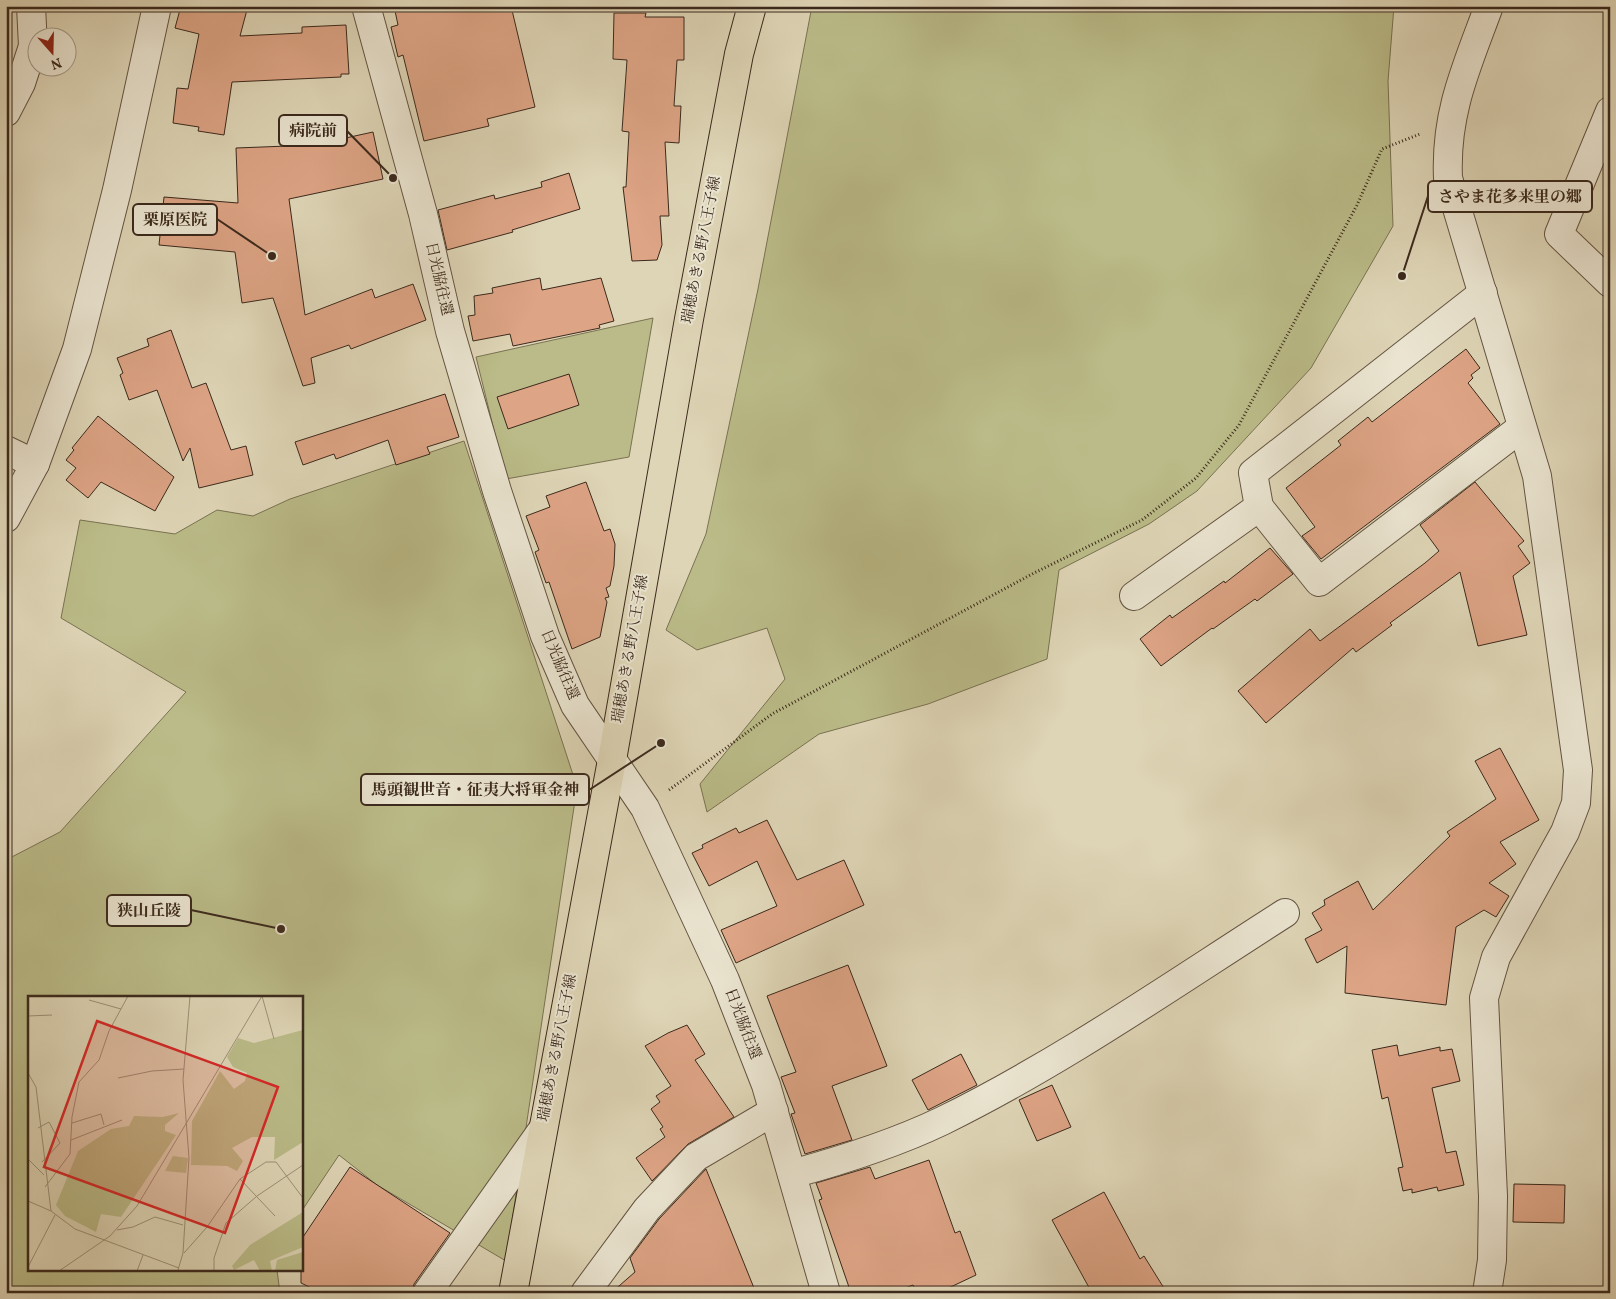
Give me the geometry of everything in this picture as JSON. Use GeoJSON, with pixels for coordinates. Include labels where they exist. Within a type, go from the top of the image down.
{"type":"FeatureCollection","features":[{"type":"Feature","properties":{"kind":"main road","name":"瑞穂あきる野八王子線"},"geometry":{"type":"LineString","coordinates":[[513,1293],[612,760],[689,319],[739,54],[752,6]]}},
{"type":"Feature","properties":{"kind":"street"},"geometry":{"type":"LineString","coordinates":[[6,112],[21,83],[33,46],[31,6]]}},
{"type":"Feature","properties":{"kind":"street"},"geometry":{"type":"LineString","coordinates":[[6,518],[36,464],[77,349],[117,190],[157,6]]}},
{"type":"Feature","properties":{"kind":"street","name":"日光脇往還"},"geometry":{"type":"LineString","coordinates":[[366,6],[423,214],[450,331],[498,491],[545,636],[575,705],[645,808],[725,980],[774,1111],[826,1293]]}},
{"type":"Feature","properties":{"kind":"street"},"geometry":{"type":"LineString","coordinates":[[1486,1293],[1492,1260],[1493,1196],[1484,998],[1496,957],[1565,832],[1576,803],[1578,770],[1537,476],[1521,428],[1448,178],[1446,147],[1454,104],[1489,6]]}},
{"type":"Feature","properties":{"kind":"street"},"geometry":{"type":"LineString","coordinates":[[1610,111],[1559,234],[1610,283]]}},
{"type":"Feature","properties":{"kind":"street"},"geometry":{"type":"LineString","coordinates":[[1483,293],[1253,473],[1259,506],[1318,582],[1521,428]]}},
{"type":"Feature","properties":{"kind":"street"},"geometry":{"type":"LineString","coordinates":[[6,450],[36,464]]}},
{"type":"Feature","properties":{"kind":"street"},"geometry":{"type":"LineString","coordinates":[[1134,596],[1259,506]]}},
{"type":"Feature","properties":{"kind":"street"},"geometry":{"type":"LineString","coordinates":[[792,1174],[853,1157],[940,1122],[1041,1069],[1285,913]]}},
{"type":"Feature","properties":{"kind":"street"},"geometry":{"type":"LineString","coordinates":[[585,1293],[647,1209],[696,1157],[774,1111]]}},
{"type":"Feature","properties":{"kind":"street"},"geometry":{"type":"LineString","coordinates":[[427,1293],[543,1129]]}},
{"type":"Feature","properties":{"kind":"path"},"geometry":{"type":"LineString","coordinates":[[645,808],[772,714],[1034,573],[1142,520],[1196,478],[1239,425],[1357,205],[1382,149],[1450,122]]}},
{"type":"Feature","properties":{"kind":"green space"},"geometry":{"type":"Polygon","coordinates":[[[812,6],[1394,6],[1388,81],[1393,226],[1311,368],[1197,491],[1149,524],[1059,570],[1047,659],[928,704],[819,734],[707,812],[700,784],[785,679],[767,628],[697,650],[666,630],[706,534],[758,289],[812,6]]]}},
{"type":"Feature","properties":{"kind":"green space"},"geometry":{"type":"Polygon","coordinates":[[[653,318],[629,457],[506,479],[476,357],[653,318]]]}},
{"type":"Feature","properties":{"kind":"green space"},"geometry":{"type":"Polygon","coordinates":[[[464,441],[577,787],[506,1261],[377,1185],[339,1155],[302,1210],[302,996],[28,996],[28,1272],[277,1272],[280,1293],[6,1293],[6,860],[60,832],[186,692],[61,618],[80,520],[175,534],[217,510],[253,516],[290,499],[464,441]]]}},
{"type":"Feature","properties":{"kind":"building"},"geometry":{"type":"Polygon","coordinates":[[[181,6],[248,6],[240,36],[302,33],[302,27],[346,25],[349,74],[341,74],[341,77],[232,82],[224,135],[198,131],[199,127],[173,123],[177,88],[188,89],[199,34],[175,28],[181,6]]]}},
{"type":"Feature","properties":{"kind":"building"},"geometry":{"type":"Polygon","coordinates":[[[394,6],[511,6],[535,107],[487,119],[489,126],[424,141],[403,55],[398,57],[391,27],[398,25],[394,6]]]}},
{"type":"Feature","properties":{"kind":"building"},"geometry":{"type":"Polygon","coordinates":[[[614,13],[646,13],[645,17],[684,17],[684,60],[677,60],[674,106],[681,106],[679,143],[665,142],[669,216],[660,216],[662,245],[657,260],[632,261],[623,187],[626,187],[629,132],[622,131],[627,60],[613,59],[614,13]]]}},
{"type":"Feature","properties":{"kind":"building"},"geometry":{"type":"Polygon","coordinates":[[[373,132],[383,179],[289,199],[305,315],[372,289],[375,298],[413,284],[426,320],[351,349],[349,345],[311,358],[315,383],[303,386],[273,298],[242,303],[235,252],[159,245],[164,197],[238,203],[236,148],[288,146],[340,135],[341,139],[373,132]]]}},
{"type":"Feature","properties":{"kind":"building"},"geometry":{"type":"Polygon","coordinates":[[[569,173],[580,209],[512,230],[513,232],[447,250],[438,210],[494,195],[495,199],[542,187],[541,182],[569,173]]]}},
{"type":"Feature","properties":{"kind":"building"},"geometry":{"type":"Polygon","coordinates":[[[540,278],[542,290],[601,278],[614,321],[599,325],[600,328],[513,346],[510,334],[473,341],[468,316],[475,315],[474,296],[493,293],[492,288],[540,278]]]}},
{"type":"Feature","properties":{"kind":"building"},"geometry":{"type":"Polygon","coordinates":[[[171,330],[192,388],[206,383],[231,450],[246,446],[253,475],[199,488],[190,448],[183,461],[157,390],[129,400],[120,375],[123,373],[117,358],[149,346],[147,339],[171,330]]]}},
{"type":"Feature","properties":{"kind":"building"},"geometry":{"type":"Polygon","coordinates":[[[1466,349],[1480,368],[1471,375],[1473,378],[1468,383],[1500,424],[1321,559],[1302,536],[1315,527],[1286,488],[1341,445],[1338,441],[1368,417],[1372,422],[1466,349]]]}},
{"type":"Feature","properties":{"kind":"building"},"geometry":{"type":"Polygon","coordinates":[[[569,374],[579,405],[508,429],[497,397],[569,374]]]}},
{"type":"Feature","properties":{"kind":"building"},"geometry":{"type":"Polygon","coordinates":[[[445,394],[459,437],[427,447],[430,454],[396,465],[388,440],[336,459],[334,454],[303,465],[295,442],[445,394]]]}},
{"type":"Feature","properties":{"kind":"building"},"geometry":{"type":"Polygon","coordinates":[[[98,416],[174,477],[155,511],[101,482],[88,498],[66,480],[76,468],[66,460],[74,450],[72,448],[98,416]]]}},
{"type":"Feature","properties":{"kind":"building"},"geometry":{"type":"Polygon","coordinates":[[[586,482],[604,531],[610,529],[615,544],[614,566],[610,586],[606,588],[609,597],[605,598],[607,602],[600,637],[572,649],[549,582],[546,583],[535,552],[539,550],[526,516],[550,507],[546,496],[586,482]]]}},
{"type":"Feature","properties":{"kind":"building"},"geometry":{"type":"Polygon","coordinates":[[[1475,482],[1524,541],[1518,546],[1530,563],[1513,576],[1527,635],[1478,646],[1460,572],[1390,623],[1392,625],[1356,652],[1353,648],[1266,723],[1238,691],[1310,629],[1320,641],[1439,551],[1420,525],[1475,482]]]}},
{"type":"Feature","properties":{"kind":"building"},"geometry":{"type":"Polygon","coordinates":[[[1270,548],[1293,574],[1257,601],[1255,599],[1212,628],[1161,666],[1140,639],[1170,615],[1172,618],[1224,581],[1225,583],[1270,548]]]}},
{"type":"Feature","properties":{"kind":"building"},"geometry":{"type":"Polygon","coordinates":[[[1500,748],[1539,820],[1500,842],[1516,864],[1489,883],[1509,896],[1496,917],[1484,910],[1456,927],[1446,1005],[1345,993],[1347,946],[1317,963],[1305,939],[1322,930],[1312,913],[1325,905],[1324,900],[1358,881],[1373,910],[1450,836],[1447,832],[1496,799],[1475,761],[1500,748]]]}},
{"type":"Feature","properties":{"kind":"building"},"geometry":{"type":"Polygon","coordinates":[[[767,820],[797,880],[844,860],[864,905],[736,963],[721,930],[777,906],[757,861],[709,886],[692,853],[703,848],[702,845],[736,828],[739,833],[767,820]]]}},
{"type":"Feature","properties":{"kind":"building"},"geometry":{"type":"Polygon","coordinates":[[[848,965],[887,1066],[832,1086],[852,1140],[805,1154],[791,1114],[795,1113],[781,1077],[796,1072],[767,996],[848,965]]]}},
{"type":"Feature","properties":{"kind":"building"},"geometry":{"type":"Polygon","coordinates":[[[687,1025],[705,1054],[695,1060],[734,1117],[688,1144],[652,1181],[636,1158],[665,1137],[660,1129],[663,1127],[651,1109],[660,1102],[656,1096],[671,1086],[645,1046],[687,1025]]]}},
{"type":"Feature","properties":{"kind":"building"},"geometry":{"type":"Polygon","coordinates":[[[1397,1045],[1399,1056],[1440,1047],[1440,1051],[1452,1049],[1460,1081],[1432,1088],[1446,1153],[1456,1151],[1464,1185],[1438,1191],[1437,1187],[1412,1193],[1412,1189],[1403,1191],[1398,1168],[1403,1167],[1388,1097],[1382,1099],[1372,1050],[1397,1045]]]}},
{"type":"Feature","properties":{"kind":"building"},"geometry":{"type":"Polygon","coordinates":[[[961,1054],[977,1085],[928,1110],[912,1080],[961,1054]]]}},
{"type":"Feature","properties":{"kind":"building"},"geometry":{"type":"Polygon","coordinates":[[[1052,1085],[1071,1127],[1037,1141],[1019,1100],[1052,1085]]]}},
{"type":"Feature","properties":{"kind":"building"},"geometry":{"type":"Polygon","coordinates":[[[929,1160],[955,1233],[960,1231],[976,1275],[938,1293],[917,1293],[913,1285],[892,1293],[851,1293],[819,1200],[822,1199],[816,1183],[870,1167],[875,1179],[929,1160]]]}},
{"type":"Feature","properties":{"kind":"building"},"geometry":{"type":"Polygon","coordinates":[[[350,1167],[450,1233],[414,1284],[412,1293],[322,1293],[301,1283],[302,1239],[350,1167]]]}},
{"type":"Feature","properties":{"kind":"building"},"geometry":{"type":"Polygon","coordinates":[[[706,1169],[756,1293],[611,1293],[635,1272],[630,1258],[659,1219],[706,1169]]]}},
{"type":"Feature","properties":{"kind":"building"},"geometry":{"type":"Polygon","coordinates":[[[1514,1184],[1565,1185],[1564,1223],[1513,1222],[1514,1184]]]}},
{"type":"Feature","properties":{"kind":"building"},"geometry":{"type":"Polygon","coordinates":[[[1104,1192],[1140,1259],[1144,1256],[1167,1293],[1092,1293],[1052,1220],[1104,1192]]]}},
{"type":"Feature","properties":{"kind":"place","name":"病院前"},"geometry":{"type":"Point","coordinates":[393,178]}},
{"type":"Feature","properties":{"kind":"place","name":"栗原医院"},"geometry":{"type":"Point","coordinates":[272,256]}},
{"type":"Feature","properties":{"kind":"place","name":"さやま花多来里の郷"},"geometry":{"type":"Point","coordinates":[1402,276]}},
{"type":"Feature","properties":{"kind":"place","name":"馬頭観世音・征夷大将軍金神"},"geometry":{"type":"Point","coordinates":[661,743]}},
{"type":"Feature","properties":{"kind":"place","name":"狭山丘陵"},"geometry":{"type":"Point","coordinates":[281,929]}}]}
